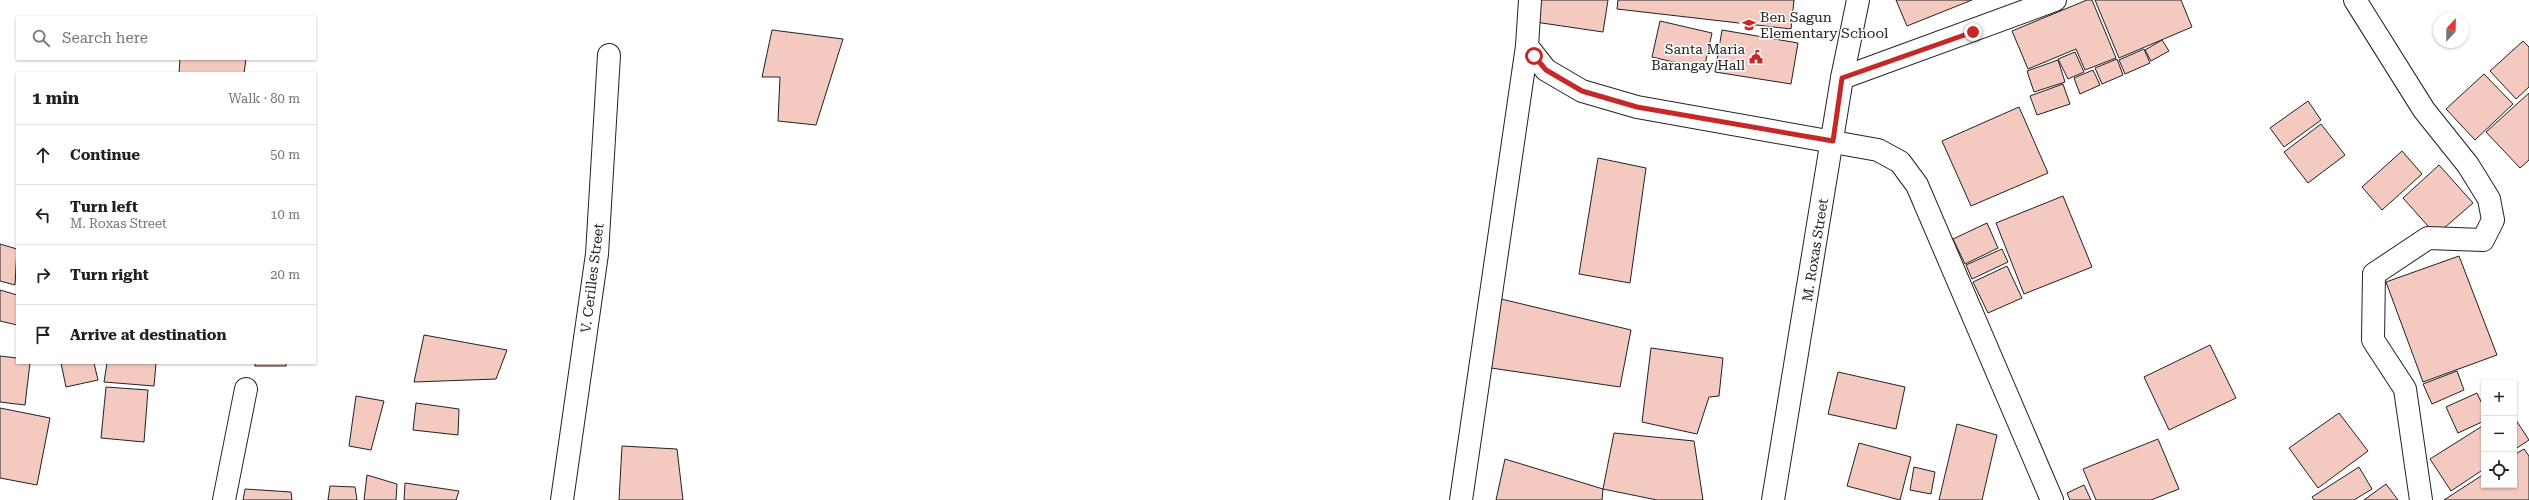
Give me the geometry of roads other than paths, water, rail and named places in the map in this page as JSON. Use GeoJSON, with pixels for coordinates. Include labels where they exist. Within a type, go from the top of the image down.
{"type":"FeatureCollection","features":[{"type":"Feature","properties":{"kind":"street"},"geometry":{"type":"LineString","coordinates":[[1461,500],[1527,46],[1530,0]]}},
{"type":"Feature","properties":{"kind":"street","name":"M. Roxas Street"},"geometry":{"type":"LineString","coordinates":[[1773,500],[1833,141],[1842,78],[1858,0]]}},
{"type":"Feature","properties":{"kind":"street"},"geometry":{"type":"LineString","coordinates":[[1842,78],[2055,0]]}},
{"type":"Feature","properties":{"kind":"street"},"geometry":{"type":"LineString","coordinates":[[2355,0],[2424,110],[2468,165],[2489,199],[2493,220],[2483,240],[2428,238],[2374,274],[2373,340],[2405,389],[2421,500]]}},
{"type":"Feature","properties":{"kind":"street"},"geometry":{"type":"LineString","coordinates":[[1527,46],[1546,70],[1582,91],[1637,107],[1878,150],[1900,162],[1918,185],[2052,500]]}},
{"type":"Feature","properties":{"kind":"street","name":"V. Cerilles Street"},"geometry":{"type":"LineString","coordinates":[[562,500],[598,254],[609,55]]}},
{"type":"Feature","properties":{"kind":"street"},"geometry":{"type":"LineString","coordinates":[[224,500],[246,389]]}},
{"type":"Feature","properties":{"kind":"place","name":"Ben Sagun Elementary School"},"geometry":{"type":"Point","coordinates":[1749,25]}},
{"type":"Feature","properties":{"kind":"place","name":"Santa Maria Barangay Hall"},"geometry":{"type":"Point","coordinates":[1756,57]}}]}
